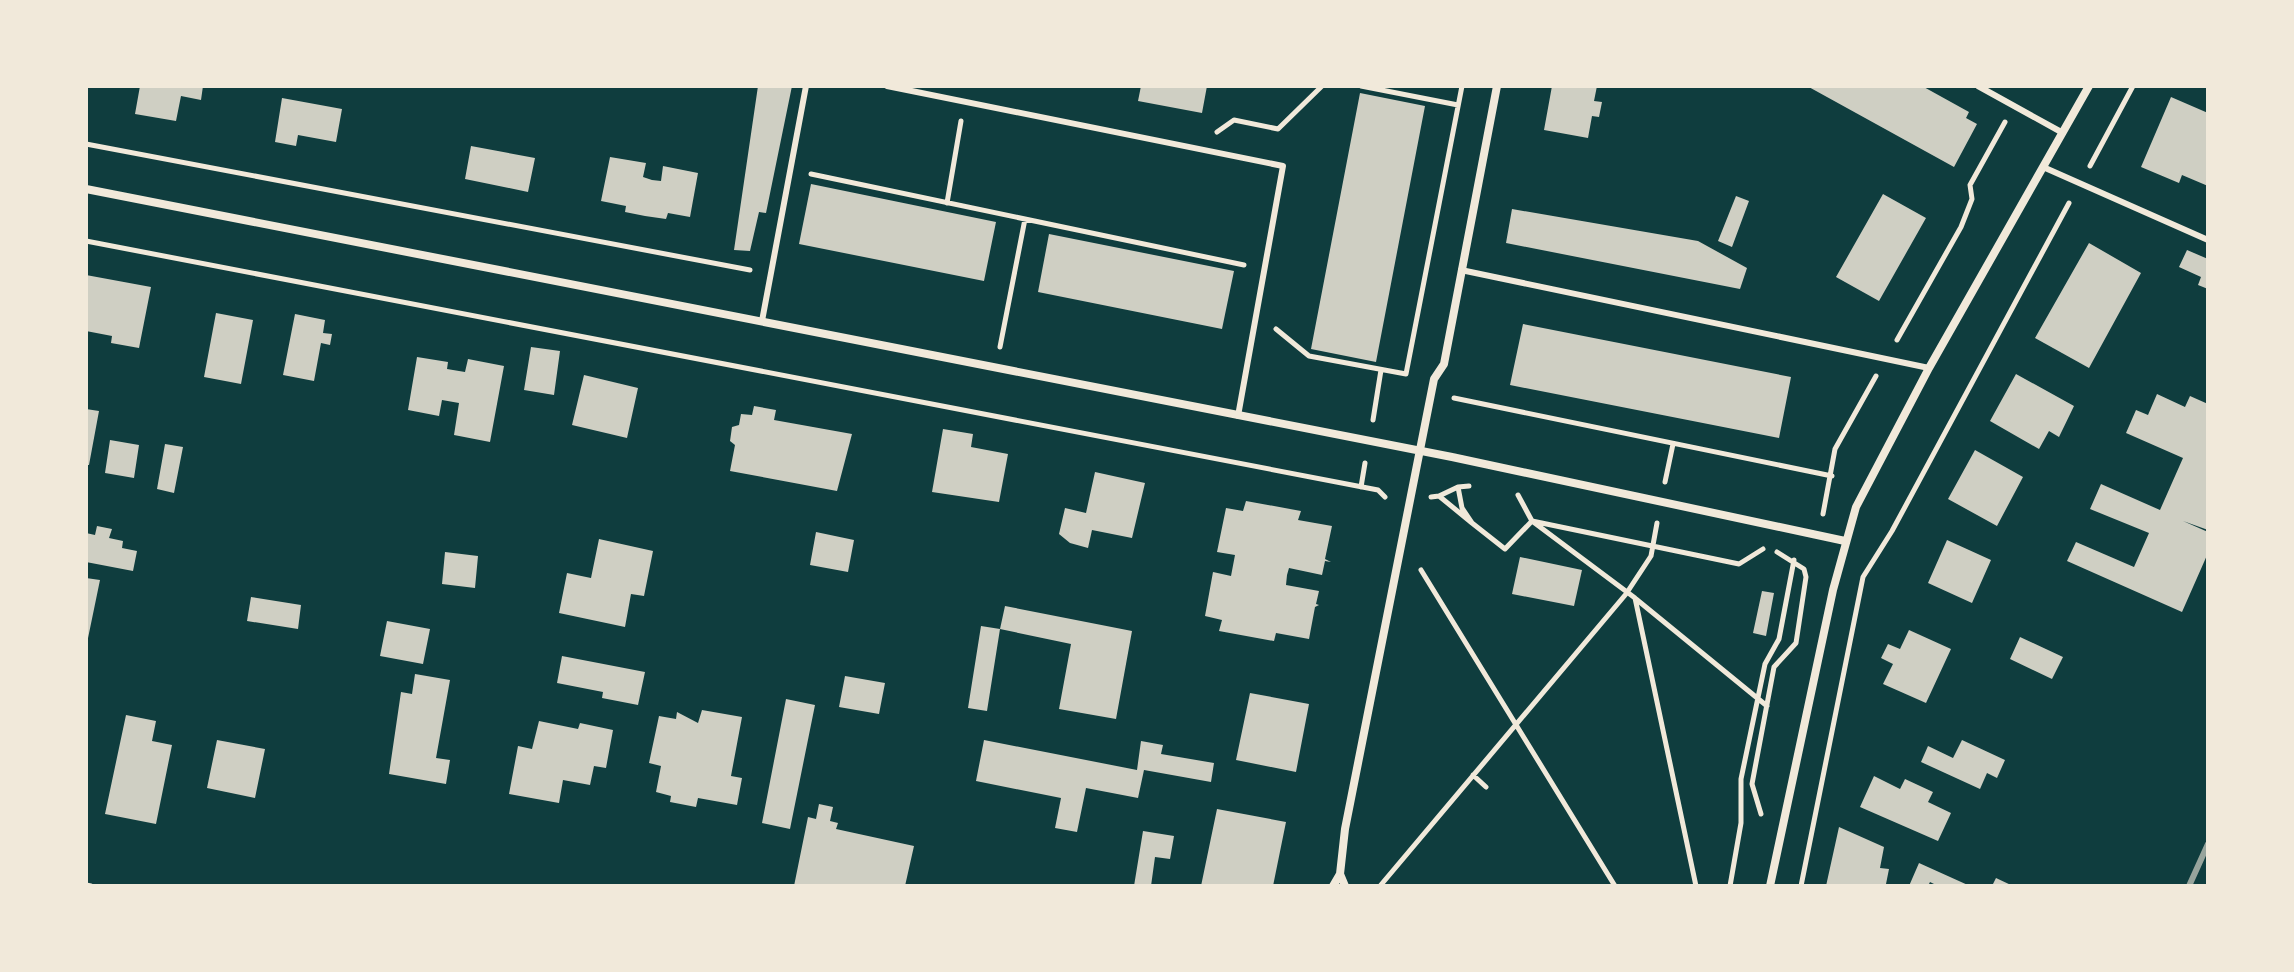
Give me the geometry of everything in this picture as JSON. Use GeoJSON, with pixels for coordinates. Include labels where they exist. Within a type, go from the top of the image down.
{"type":"FeatureCollection","features":[{"type":"Feature","properties":{"kind":"street"},"geometry":{"type":"LineString","coordinates":[[1333,886],[1340,874],[1345,829],[1434,379],[1444,364],[1497,86]]}},
{"type":"Feature","properties":{"kind":"street"},"geometry":{"type":"LineString","coordinates":[[1770,886],[1845,541],[1871,474],[2089,86]]}},
{"type":"Feature","properties":{"kind":"street"},"geometry":{"type":"LineString","coordinates":[[86,189],[1420,450],[1845,541]]}},
{"type":"Feature","properties":{"kind":"street"},"geometry":{"type":"LineString","coordinates":[[1340,874],[1345,886]]}},
{"type":"Feature","properties":{"kind":"lane"},"geometry":{"type":"LineString","coordinates":[[762,321],[806,86]]}},
{"type":"Feature","properties":{"kind":"lane"},"geometry":{"type":"LineString","coordinates":[[887,86],[1283,166],[1238,416]]}},
{"type":"Feature","properties":{"kind":"lane"},"geometry":{"type":"LineString","coordinates":[[1978,86],[2063,133]]}},
{"type":"Feature","properties":{"kind":"lane"},"geometry":{"type":"LineString","coordinates":[[2043,167],[2208,240]]}},
{"type":"Feature","properties":{"kind":"lane"},"geometry":{"type":"LineString","coordinates":[[1461,270],[1929,368]]}},
{"type":"Feature","properties":{"kind":"path"},"geometry":{"type":"LineString","coordinates":[[1215,134],[1234,120],[1278,129],[1322,86]]}},
{"type":"Feature","properties":{"kind":"path"},"geometry":{"type":"LineString","coordinates":[[1361,86],[1458,105]]}},
{"type":"Feature","properties":{"kind":"path"},"geometry":{"type":"LineString","coordinates":[[1257,313],[1309,356],[1406,374],[1462,86]]}},
{"type":"Feature","properties":{"kind":"path"},"geometry":{"type":"LineString","coordinates":[[1801,886],[1863,577],[1892,531],[2133,86]]}},
{"type":"Feature","properties":{"kind":"path"},"geometry":{"type":"LineString","coordinates":[[947,203],[964,102]]}},
{"type":"Feature","properties":{"kind":"path"},"geometry":{"type":"LineString","coordinates":[[1817,535],[1832,476],[1835,449],[1961,227],[1972,199],[1970,185],[2014,106]]}},
{"type":"Feature","properties":{"kind":"path"},"geometry":{"type":"LineString","coordinates":[[86,144],[771,274]]}},
{"type":"Feature","properties":{"kind":"path"},"geometry":{"type":"LineString","coordinates":[[791,170],[1265,269]]}},
{"type":"Feature","properties":{"kind":"path"},"geometry":{"type":"LineString","coordinates":[[996,368],[1025,219]]}},
{"type":"Feature","properties":{"kind":"path"},"geometry":{"type":"LineString","coordinates":[[86,241],[1378,490],[1385,494],[1386,502]]}},
{"type":"Feature","properties":{"kind":"path"},"geometry":{"type":"LineString","coordinates":[[1373,423],[1381,370]]}},
{"type":"Feature","properties":{"kind":"path"},"geometry":{"type":"LineString","coordinates":[[1455,384],[1454,399],[1832,476]]}},
{"type":"Feature","properties":{"kind":"path"},"geometry":{"type":"LineString","coordinates":[[1661,501],[1673,444]]}},
{"type":"Feature","properties":{"kind":"path"},"geometry":{"type":"LineString","coordinates":[[1361,487],[1366,458]]}},
{"type":"Feature","properties":{"kind":"path"},"geometry":{"type":"LineString","coordinates":[[1458,487],[1462,508],[1472,523]]}},
{"type":"Feature","properties":{"kind":"path"},"geometry":{"type":"LineString","coordinates":[[1430,498],[1458,487],[1480,488]]}},
{"type":"Feature","properties":{"kind":"path"},"geometry":{"type":"LineString","coordinates":[[1506,493],[1519,495],[1532,521],[1635,598],[1767,706]]}},
{"type":"Feature","properties":{"kind":"path"},"geometry":{"type":"LineString","coordinates":[[1439,496],[1505,549],[1532,521]]}},
{"type":"Feature","properties":{"kind":"path"},"geometry":{"type":"LineString","coordinates":[[1532,521],[1739,564],[1760,548],[1794,561],[1804,569],[1806,577],[1796,643],[1774,667],[1752,784],[1761,813],[1757,828]]}},
{"type":"Feature","properties":{"kind":"path"},"geometry":{"type":"LineString","coordinates":[[1730,886],[1741,823],[1741,779],[1770,651],[1779,639],[1798,531]]}},
{"type":"Feature","properties":{"kind":"path"},"geometry":{"type":"LineString","coordinates":[[1402,540],[1615,886]]}},
{"type":"Feature","properties":{"kind":"path"},"geometry":{"type":"LineString","coordinates":[[1380,886],[1626,594],[1653,547]]}},
{"type":"Feature","properties":{"kind":"path"},"geometry":{"type":"LineString","coordinates":[[1635,598],[1696,886]]}},
{"type":"Feature","properties":{"kind":"path"},"geometry":{"type":"LineString","coordinates":[[1473,775],[1486,787]]}},
{"type":"Feature","properties":{"kind":"building"},"geometry":{"type":"Polygon","coordinates":[[[140,86],[203,86],[201,100],[181,96],[176,121],[135,114],[140,86]]]}},
{"type":"Feature","properties":{"kind":"building"},"geometry":{"type":"Polygon","coordinates":[[[758,86],[792,86],[766,213],[759,212],[750,251],[734,250],[758,86]]]}},
{"type":"Feature","properties":{"kind":"building"},"geometry":{"type":"Polygon","coordinates":[[[1141,86],[1207,86],[1202,113],[1138,101],[1141,86]]]}},
{"type":"Feature","properties":{"kind":"building"},"geometry":{"type":"Polygon","coordinates":[[[1552,86],[1597,86],[1594,101],[1602,102],[1599,117],[1592,116],[1588,138],[1544,130],[1552,86]]]}},
{"type":"Feature","properties":{"kind":"building"},"geometry":{"type":"Polygon","coordinates":[[[1807,86],[1922,86],[1969,112],[1966,118],[1977,124],[1954,167],[1807,86]]]}},
{"type":"Feature","properties":{"kind":"building"},"geometry":{"type":"Polygon","coordinates":[[[1360,93],[1425,106],[1376,362],[1311,349],[1360,93]]]}},
{"type":"Feature","properties":{"kind":"building"},"geometry":{"type":"Polygon","coordinates":[[[2171,97],[2208,113],[2208,186],[2182,175],[2179,183],[2141,167],[2171,97]]]}},
{"type":"Feature","properties":{"kind":"building"},"geometry":{"type":"Polygon","coordinates":[[[282,98],[342,109],[336,142],[298,135],[296,146],[275,142],[282,98]]]}},
{"type":"Feature","properties":{"kind":"building"},"geometry":{"type":"Polygon","coordinates":[[[471,146],[535,158],[528,192],[465,179],[471,146]]]}},
{"type":"Feature","properties":{"kind":"building"},"geometry":{"type":"Polygon","coordinates":[[[610,157],[646,163],[643,177],[652,180],[661,181],[663,166],[698,173],[690,217],[668,213],[666,219],[645,216],[625,212],[626,206],[601,201],[610,157]]]}},
{"type":"Feature","properties":{"kind":"building"},"geometry":{"type":"Polygon","coordinates":[[[811,184],[996,222],[984,281],[799,244],[811,184]]]}},
{"type":"Feature","properties":{"kind":"building"},"geometry":{"type":"Polygon","coordinates":[[[1883,194],[1926,218],[1879,301],[1836,277],[1883,194]]]}},
{"type":"Feature","properties":{"kind":"building"},"geometry":{"type":"Polygon","coordinates":[[[1736,196],[1749,201],[1732,247],[1718,241],[1736,196]]]}},
{"type":"Feature","properties":{"kind":"building"},"geometry":{"type":"Polygon","coordinates":[[[1512,209],[1698,241],[1747,268],[1740,289],[1506,243],[1512,209]]]}},
{"type":"Feature","properties":{"kind":"building"},"geometry":{"type":"Polygon","coordinates":[[[1049,234],[1234,271],[1222,329],[1038,292],[1049,234]]]}},
{"type":"Feature","properties":{"kind":"building"},"geometry":{"type":"Polygon","coordinates":[[[2089,243],[2141,273],[2089,368],[2035,338],[2089,243]]]}},
{"type":"Feature","properties":{"kind":"building"},"geometry":{"type":"Polygon","coordinates":[[[2187,250],[2208,259],[2208,289],[2198,285],[2201,277],[2179,267],[2187,250]]]}},
{"type":"Feature","properties":{"kind":"building"},"geometry":{"type":"Polygon","coordinates":[[[86,275],[151,287],[139,348],[111,343],[112,336],[86,331],[86,275]]]}},
{"type":"Feature","properties":{"kind":"building"},"geometry":{"type":"Polygon","coordinates":[[[216,313],[253,320],[241,384],[204,377],[216,313]]]}},
{"type":"Feature","properties":{"kind":"building"},"geometry":{"type":"Polygon","coordinates":[[[295,314],[325,320],[323,333],[332,334],[330,345],[321,343],[314,381],[283,375],[295,314]]]}},
{"type":"Feature","properties":{"kind":"building"},"geometry":{"type":"Polygon","coordinates":[[[1523,324],[1791,377],[1779,438],[1510,385],[1523,324]]]}},
{"type":"Feature","properties":{"kind":"building"},"geometry":{"type":"Polygon","coordinates":[[[531,347],[560,351],[554,395],[524,390],[531,347]]]}},
{"type":"Feature","properties":{"kind":"building"},"geometry":{"type":"Polygon","coordinates":[[[417,357],[448,362],[447,369],[465,372],[468,359],[504,366],[490,442],[454,435],[459,403],[442,400],[439,416],[408,410],[417,357]]]}},
{"type":"Feature","properties":{"kind":"building"},"geometry":{"type":"Polygon","coordinates":[[[2016,374],[2074,406],[2059,437],[2049,431],[2039,449],[1990,421],[2016,374]]]}},
{"type":"Feature","properties":{"kind":"building"},"geometry":{"type":"Polygon","coordinates":[[[584,375],[638,388],[627,438],[572,425],[584,375]]]}},
{"type":"Feature","properties":{"kind":"building"},"geometry":{"type":"Polygon","coordinates":[[[2157,394],[2185,407],[2190,396],[2208,404],[2208,530],[2183,521],[2208,532],[2208,553],[2182,612],[2067,561],[2076,542],[2134,567],[2149,533],[2090,509],[2101,484],[2160,510],[2183,458],[2126,433],[2136,410],[2148,415],[2157,394]]]}},
{"type":"Feature","properties":{"kind":"building"},"geometry":{"type":"Polygon","coordinates":[[[754,406],[776,410],[774,420],[852,434],[837,491],[730,471],[735,445],[730,441],[732,427],[739,425],[741,414],[752,415],[754,406]]]}},
{"type":"Feature","properties":{"kind":"building"},"geometry":{"type":"Polygon","coordinates":[[[86,409],[99,411],[89,465],[86,465],[86,409]]]}},
{"type":"Feature","properties":{"kind":"building"},"geometry":{"type":"Polygon","coordinates":[[[943,429],[973,434],[971,447],[1008,454],[999,502],[932,492],[943,429]]]}},
{"type":"Feature","properties":{"kind":"building"},"geometry":{"type":"Polygon","coordinates":[[[110,440],[139,445],[134,478],[105,473],[110,440]]]}},
{"type":"Feature","properties":{"kind":"building"},"geometry":{"type":"Polygon","coordinates":[[[165,444],[183,447],[174,493],[157,489],[165,444]]]}},
{"type":"Feature","properties":{"kind":"building"},"geometry":{"type":"Polygon","coordinates":[[[1975,450],[2023,477],[1997,526],[1948,499],[1975,450]]]}},
{"type":"Feature","properties":{"kind":"building"},"geometry":{"type":"Polygon","coordinates":[[[1095,472],[1145,483],[1132,538],[1092,530],[1088,548],[1070,543],[1059,534],[1065,508],[1086,513],[1095,472]]]}},
{"type":"Feature","properties":{"kind":"building"},"geometry":{"type":"Polygon","coordinates":[[[1246,501],[1301,511],[1298,520],[1332,526],[1325,559],[1331,562],[1325,561],[1322,575],[1289,568],[1287,575],[1286,585],[1319,591],[1316,604],[1319,605],[1315,607],[1309,639],[1276,633],[1274,641],[1219,631],[1222,620],[1205,616],[1213,572],[1231,576],[1235,555],[1217,552],[1226,508],[1243,511],[1246,501]]]}},
{"type":"Feature","properties":{"kind":"building"},"geometry":{"type":"Polygon","coordinates":[[[97,526],[112,529],[109,538],[123,541],[122,548],[137,551],[133,571],[86,562],[86,533],[95,535],[97,526]]]}},
{"type":"Feature","properties":{"kind":"building"},"geometry":{"type":"Polygon","coordinates":[[[816,532],[854,540],[848,572],[810,565],[816,532]]]}},
{"type":"Feature","properties":{"kind":"building"},"geometry":{"type":"Polygon","coordinates":[[[599,539],[653,551],[644,596],[631,594],[625,627],[559,613],[567,573],[591,578],[599,539]]]}},
{"type":"Feature","properties":{"kind":"building"},"geometry":{"type":"Polygon","coordinates":[[[1947,540],[1991,560],[1972,603],[1928,583],[1947,540]]]}},
{"type":"Feature","properties":{"kind":"building"},"geometry":{"type":"Polygon","coordinates":[[[445,552],[478,556],[475,588],[442,584],[445,552]]]}},
{"type":"Feature","properties":{"kind":"building"},"geometry":{"type":"Polygon","coordinates":[[[1520,557],[1582,570],[1574,606],[1512,594],[1520,557]]]}},
{"type":"Feature","properties":{"kind":"building"},"geometry":{"type":"Polygon","coordinates":[[[86,578],[100,580],[87,643],[86,643],[86,578]]]}},
{"type":"Feature","properties":{"kind":"building"},"geometry":{"type":"Polygon","coordinates":[[[1762,591],[1774,593],[1766,636],[1753,633],[1762,591]]]}},
{"type":"Feature","properties":{"kind":"building"},"geometry":{"type":"Polygon","coordinates":[[[251,597],[301,605],[298,629],[247,621],[251,597]]]}},
{"type":"Feature","properties":{"kind":"building"},"geometry":{"type":"Polygon","coordinates":[[[1005,606],[1132,631],[1116,719],[1059,709],[1071,644],[1000,629],[1005,606]]]}},
{"type":"Feature","properties":{"kind":"building"},"geometry":{"type":"Polygon","coordinates":[[[387,621],[430,629],[423,664],[380,656],[387,621]]]}},
{"type":"Feature","properties":{"kind":"building"},"geometry":{"type":"Polygon","coordinates":[[[981,626],[1000,629],[987,711],[968,708],[981,626]]]}},
{"type":"Feature","properties":{"kind":"building"},"geometry":{"type":"Polygon","coordinates":[[[1909,630],[1951,649],[1926,703],[1883,684],[1893,664],[1881,658],[1888,644],[1900,649],[1909,630]]]}},
{"type":"Feature","properties":{"kind":"building"},"geometry":{"type":"Polygon","coordinates":[[[2020,637],[2063,657],[2052,679],[2010,659],[2020,637]]]}},
{"type":"Feature","properties":{"kind":"building"},"geometry":{"type":"Polygon","coordinates":[[[562,656],[645,672],[638,705],[602,698],[603,692],[557,683],[562,656]]]}},
{"type":"Feature","properties":{"kind":"building"},"geometry":{"type":"Polygon","coordinates":[[[415,674],[450,680],[436,758],[450,760],[446,784],[389,774],[401,692],[412,694],[415,674]]]}},
{"type":"Feature","properties":{"kind":"building"},"geometry":{"type":"Polygon","coordinates":[[[845,676],[885,683],[879,714],[839,707],[845,676]]]}},
{"type":"Feature","properties":{"kind":"building"},"geometry":{"type":"Polygon","coordinates":[[[1250,693],[1309,704],[1296,772],[1236,760],[1250,693]]]}},
{"type":"Feature","properties":{"kind":"building"},"geometry":{"type":"Polygon","coordinates":[[[786,699],[815,705],[790,829],[762,823],[786,699]]]}},
{"type":"Feature","properties":{"kind":"building"},"geometry":{"type":"Polygon","coordinates":[[[702,710],[742,717],[731,776],[742,778],[737,805],[698,798],[696,807],[670,802],[671,796],[656,792],[661,766],[649,763],[659,716],[676,719],[677,712],[698,723],[702,710]]]}},
{"type":"Feature","properties":{"kind":"building"},"geometry":{"type":"Polygon","coordinates":[[[126,715],[156,721],[152,741],[172,745],[156,824],[105,814],[126,715]]]}},
{"type":"Feature","properties":{"kind":"building"},"geometry":{"type":"Polygon","coordinates":[[[539,721],[578,729],[580,723],[613,730],[606,768],[594,766],[590,785],[563,780],[559,803],[509,794],[518,746],[532,749],[539,721]]]}},
{"type":"Feature","properties":{"kind":"building"},"geometry":{"type":"Polygon","coordinates":[[[217,740],[265,749],[255,798],[207,788],[217,740]]]}},
{"type":"Feature","properties":{"kind":"building"},"geometry":{"type":"Polygon","coordinates":[[[984,740],[1137,770],[1141,741],[1163,745],[1161,754],[1214,763],[1211,782],[1144,770],[1138,798],[1086,788],[1077,832],[1055,828],[1061,798],[976,781],[984,740]]]}},
{"type":"Feature","properties":{"kind":"building"},"geometry":{"type":"Polygon","coordinates":[[[1962,740],[2005,760],[1997,778],[1987,773],[1980,789],[1921,762],[1928,746],[1953,758],[1962,740]]]}},
{"type":"Feature","properties":{"kind":"building"},"geometry":{"type":"Polygon","coordinates":[[[1874,776],[1900,789],[1905,779],[1933,792],[1928,802],[1951,813],[1938,841],[1860,807],[1874,776]]]}},
{"type":"Feature","properties":{"kind":"building"},"geometry":{"type":"Polygon","coordinates":[[[819,804],[833,807],[830,821],[838,823],[836,829],[914,846],[905,886],[794,886],[808,817],[816,819],[819,804]]]}},
{"type":"Feature","properties":{"kind":"building"},"geometry":{"type":"Polygon","coordinates":[[[1217,809],[1286,822],[1273,886],[1201,886],[1217,809]]]}},
{"type":"Feature","properties":{"kind":"building"},"geometry":{"type":"Polygon","coordinates":[[[1839,827],[1884,847],[1880,868],[1889,869],[1886,884],[1826,886],[1839,827]]]}},
{"type":"Feature","properties":{"kind":"building"},"geometry":{"type":"Polygon","coordinates":[[[1143,831],[1174,836],[1170,859],[1155,857],[1151,886],[1134,886],[1143,831]]]}},
{"type":"Feature","properties":{"kind":"building"},"geometry":{"type":"Polygon","coordinates":[[[1919,863],[1970,886],[1938,886],[1930,882],[1928,886],[1909,886],[1919,863]]]}},
{"type":"Feature","properties":{"kind":"building"},"geometry":{"type":"Polygon","coordinates":[[[1996,878],[2013,886],[1992,886],[1996,878]]]}},
{"type":"Feature","properties":{"kind":"railway"},"geometry":{"type":"LineString","coordinates":[[2189,886],[2208,844]]}}]}
